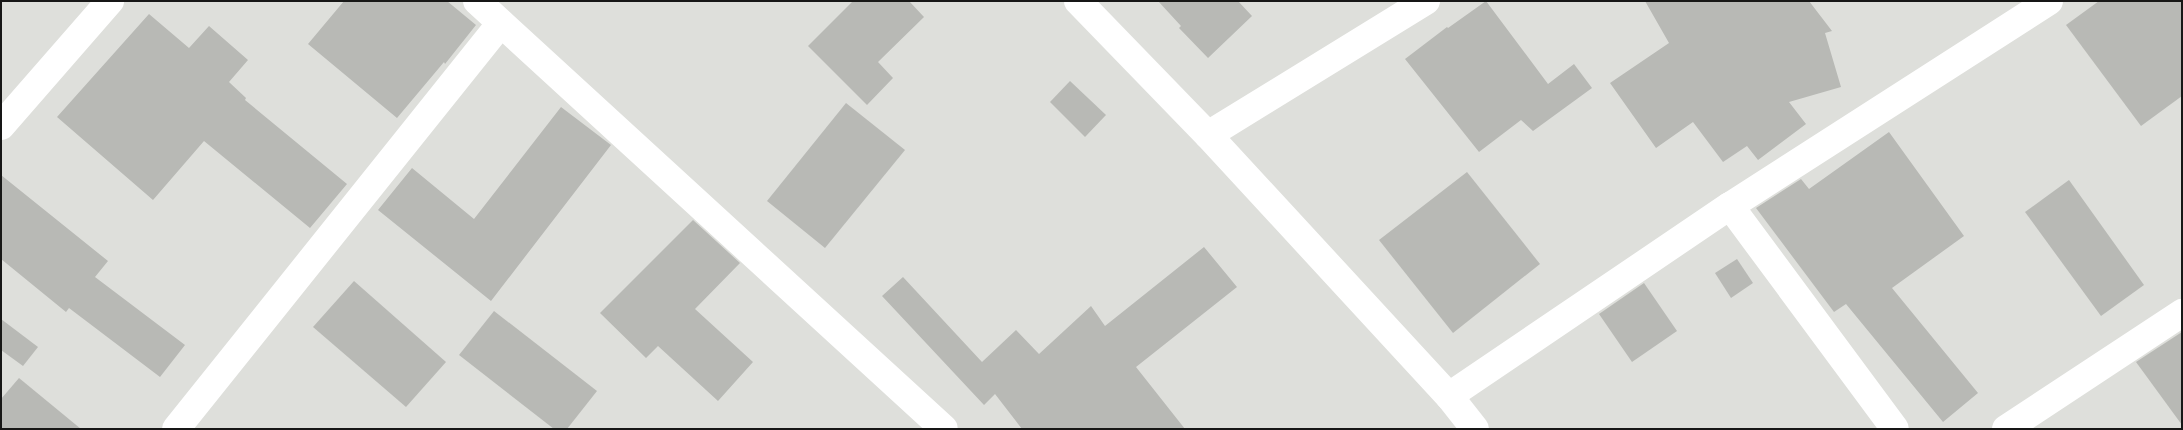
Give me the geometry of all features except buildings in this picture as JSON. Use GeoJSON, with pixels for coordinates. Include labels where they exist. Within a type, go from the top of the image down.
{"type":"FeatureCollection","features":[{"type":"Feature","properties":{"kind":"street"},"geometry":{"type":"LineString","coordinates":[[1,126],[110,1]]}},
{"type":"Feature","properties":{"kind":"street"},"geometry":{"type":"LineString","coordinates":[[477,1],[944,429]]}},
{"type":"Feature","properties":{"kind":"street"},"geometry":{"type":"LineString","coordinates":[[1078,1],[1208,135],[1450,396],[1475,429]]}},
{"type":"Feature","properties":{"kind":"street"},"geometry":{"type":"LineString","coordinates":[[1208,135],[1426,1]]}},
{"type":"Feature","properties":{"kind":"street"},"geometry":{"type":"LineString","coordinates":[[1450,396],[1730,206],[2049,1]]}},
{"type":"Feature","properties":{"kind":"street"},"geometry":{"type":"LineString","coordinates":[[176,429],[501,23]]}},
{"type":"Feature","properties":{"kind":"street"},"geometry":{"type":"LineString","coordinates":[[1730,206],[1895,429]]}},
{"type":"Feature","properties":{"kind":"street"},"geometry":{"type":"LineString","coordinates":[[2006,429],[2182,313]]}}]}
